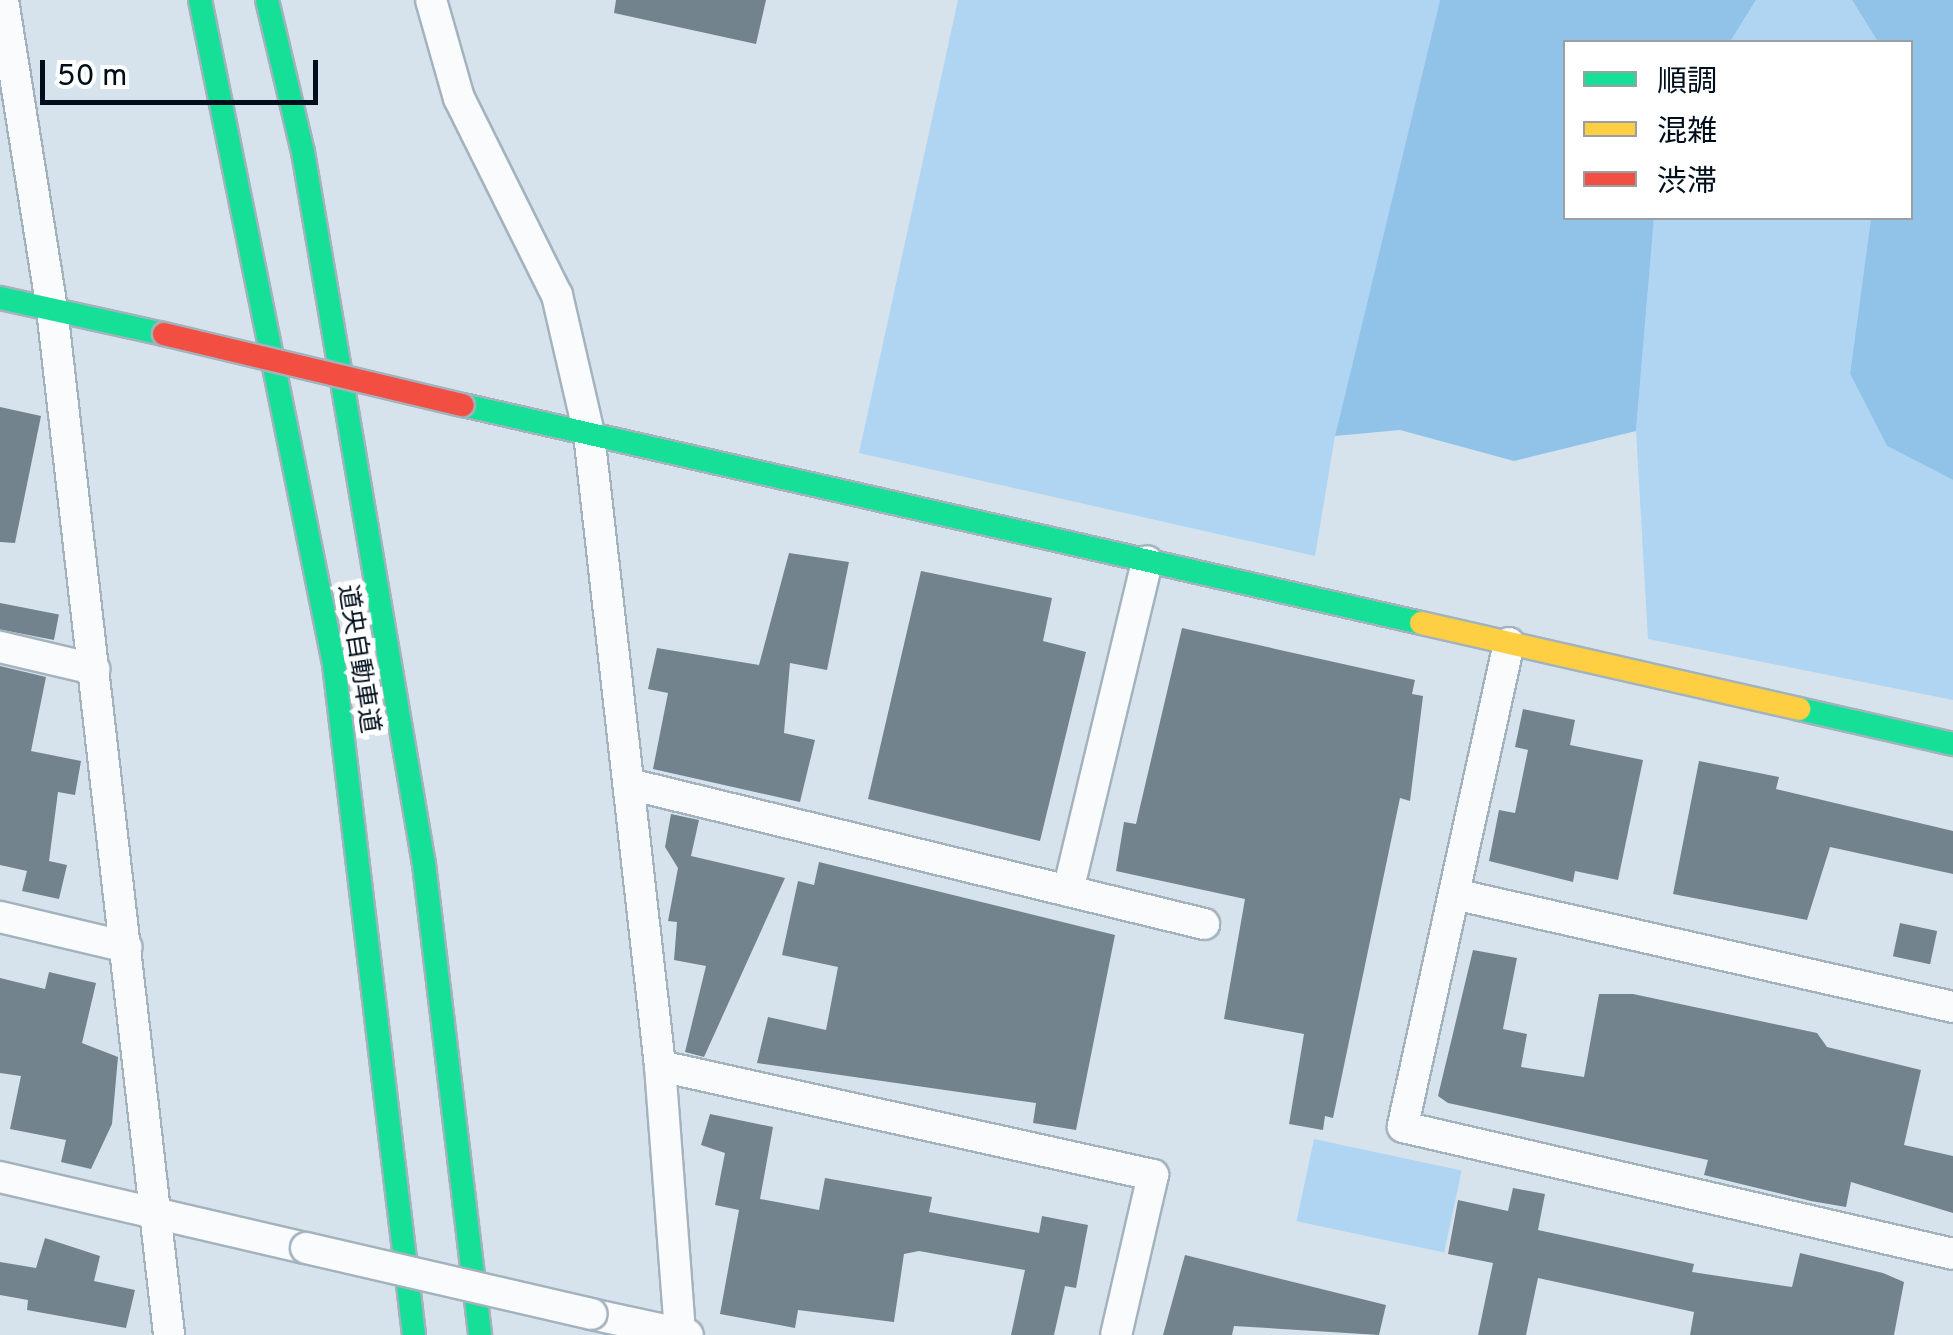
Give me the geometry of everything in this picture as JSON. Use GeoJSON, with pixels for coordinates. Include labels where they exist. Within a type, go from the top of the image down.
{"type":"FeatureCollection","features":[{"type":"Feature","properties":{"kind":"main road","name":"道央自動車道"},"geometry":{"type":"LineString","coordinates":[[200,0],[334,664],[414,1335]]}},
{"type":"Feature","properties":{"kind":"main road","name":"道央自動車道"},"geometry":{"type":"LineString","coordinates":[[267,0],[303,152],[424,864],[480,1335]]}},
{"type":"Feature","properties":{"kind":"main road"},"geometry":{"type":"LineString","coordinates":[[0,298],[1953,744]]}},
{"type":"Feature","properties":{"kind":"street"},"geometry":{"type":"LineString","coordinates":[[3,0],[7,58],[52,309],[169,1335]]}},
{"type":"Feature","properties":{"kind":"street"},"geometry":{"type":"LineString","coordinates":[[0,1176],[682,1334],[660,1066],[589,434],[556,295],[458,98],[432,0]]}},
{"type":"Feature","properties":{"kind":"street"},"geometry":{"type":"LineString","coordinates":[[1068,892],[1147,561]]}},
{"type":"Feature","properties":{"kind":"street"},"geometry":{"type":"LineString","coordinates":[[1509,643],[1403,1128],[1953,1254]]}},
{"type":"Feature","properties":{"kind":"street"},"geometry":{"type":"LineString","coordinates":[[0,647],[94,669]]}},
{"type":"Feature","properties":{"kind":"street"},"geometry":{"type":"LineString","coordinates":[[629,784],[1204,924]]}},
{"type":"Feature","properties":{"kind":"street"},"geometry":{"type":"LineString","coordinates":[[1454,894],[1953,1007]]}},
{"type":"Feature","properties":{"kind":"street"},"geometry":{"type":"LineString","coordinates":[[0,917],[127,947]]}},
{"type":"Feature","properties":{"kind":"street"},"geometry":{"type":"LineString","coordinates":[[660,1066],[1153,1175],[1116,1335]]}},
{"type":"Feature","properties":{"kind":"shaded area"},"geometry":{"type":"Polygon","coordinates":[[[958,0],[1440,0],[1335,436],[1315,556],[859,453],[958,0]]]}},
{"type":"Feature","properties":{"kind":"shaded area"},"geometry":{"type":"Polygon","coordinates":[[[1440,0],[1756,0],[1731,40],[1563,40],[1563,220],[1654,220],[1636,431],[1514,461],[1400,430],[1335,436],[1440,0]]]}},
{"type":"Feature","properties":{"kind":"shaded area"},"geometry":{"type":"Polygon","coordinates":[[[1756,0],[1852,0],[1877,40],[1731,40],[1756,0]]]}},
{"type":"Feature","properties":{"kind":"shaded area"},"geometry":{"type":"Polygon","coordinates":[[[1852,0],[1953,0],[1953,480],[1887,446],[1850,374],[1871,220],[1913,220],[1913,40],[1877,40],[1852,0]]]}},
{"type":"Feature","properties":{"kind":"shaded area"},"geometry":{"type":"Polygon","coordinates":[[[1654,220],[1871,220],[1850,374],[1887,446],[1953,480],[1953,700],[1648,639],[1636,431],[1654,220]]]}},
{"type":"Feature","properties":{"kind":"shaded area"},"geometry":{"type":"Polygon","coordinates":[[[1314,1139],[1462,1170],[1444,1253],[1297,1221],[1314,1139]]]}},
{"type":"Feature","properties":{"kind":"building"},"geometry":{"type":"Polygon","coordinates":[[[616,0],[766,0],[756,44],[614,13],[616,0]]]}},
{"type":"Feature","properties":{"kind":"building"},"geometry":{"type":"Polygon","coordinates":[[[0,407],[41,416],[15,543],[0,542],[0,407]]]}},
{"type":"Feature","properties":{"kind":"building"},"geometry":{"type":"Polygon","coordinates":[[[789,553],[849,562],[827,670],[790,663],[784,733],[815,740],[800,802],[653,769],[668,693],[648,689],[657,648],[759,665],[789,553]]]}},
{"type":"Feature","properties":{"kind":"building"},"geometry":{"type":"Polygon","coordinates":[[[921,571],[1052,598],[1043,641],[1086,652],[1040,841],[868,799],[921,571]]]}},
{"type":"Feature","properties":{"kind":"building"},"geometry":{"type":"Polygon","coordinates":[[[0,603],[59,614],[54,640],[0,629],[0,603]]]}},
{"type":"Feature","properties":{"kind":"building"},"geometry":{"type":"Polygon","coordinates":[[[1182,628],[1415,680],[1412,694],[1423,696],[1410,801],[1400,798],[1333,1118],[1325,1116],[1323,1130],[1289,1124],[1304,1034],[1224,1019],[1245,899],[1116,871],[1124,822],[1136,824],[1182,628]]]}},
{"type":"Feature","properties":{"kind":"building"},"geometry":{"type":"Polygon","coordinates":[[[0,666],[46,677],[31,751],[81,761],[75,795],[58,792],[49,861],[67,865],[59,899],[22,891],[27,871],[0,865],[0,666]]]}},
{"type":"Feature","properties":{"kind":"building"},"geometry":{"type":"Polygon","coordinates":[[[1523,709],[1575,720],[1570,745],[1643,760],[1618,880],[1575,871],[1573,882],[1489,861],[1499,810],[1515,813],[1528,750],[1515,747],[1523,709]]]}},
{"type":"Feature","properties":{"kind":"building"},"geometry":{"type":"Polygon","coordinates":[[[1699,761],[1779,777],[1776,789],[1953,831],[1953,874],[1830,847],[1807,920],[1673,894],[1699,761]]]}},
{"type":"Feature","properties":{"kind":"building"},"geometry":{"type":"Polygon","coordinates":[[[671,814],[699,820],[691,856],[785,878],[704,1057],[685,1052],[706,966],[674,960],[677,922],[668,921],[678,868],[665,847],[671,814]]]}},
{"type":"Feature","properties":{"kind":"building"},"geometry":{"type":"Polygon","coordinates":[[[819,862],[1115,935],[1076,1130],[1033,1123],[1036,1103],[757,1063],[768,1017],[826,1030],[838,967],[782,955],[798,881],[814,885],[819,862]]]}},
{"type":"Feature","properties":{"kind":"building"},"geometry":{"type":"Polygon","coordinates":[[[1900,923],[1937,931],[1930,964],[1893,956],[1900,923]]]}},
{"type":"Feature","properties":{"kind":"building"},"geometry":{"type":"Polygon","coordinates":[[[1473,950],[1517,958],[1503,1029],[1527,1034],[1521,1067],[1584,1077],[1599,994],[1633,994],[1817,1033],[1827,1047],[1921,1070],[1904,1145],[1953,1156],[1953,1213],[1851,1182],[1846,1207],[1811,1201],[1704,1175],[1708,1160],[1448,1103],[1438,1096],[1473,950]]]}},
{"type":"Feature","properties":{"kind":"building"},"geometry":{"type":"Polygon","coordinates":[[[49,972],[96,983],[82,1043],[118,1057],[112,1124],[91,1169],[61,1162],[66,1140],[10,1129],[21,1076],[0,1073],[0,978],[45,989],[49,972]]]}},
{"type":"Feature","properties":{"kind":"building"},"geometry":{"type":"Polygon","coordinates":[[[710,1114],[773,1127],[760,1199],[819,1210],[825,1178],[932,1197],[929,1212],[1039,1233],[1042,1216],[1088,1225],[1076,1288],[1065,1286],[1054,1335],[1011,1335],[1025,1270],[919,1251],[904,1254],[894,1322],[798,1310],[795,1328],[720,1314],[739,1210],[715,1205],[725,1153],[701,1145],[710,1114]]]}},
{"type":"Feature","properties":{"kind":"building"},"geometry":{"type":"Polygon","coordinates":[[[1513,1188],[1545,1194],[1538,1230],[1694,1264],[1692,1272],[1792,1287],[1800,1253],[1883,1273],[1904,1282],[1894,1335],[1690,1335],[1694,1312],[1538,1278],[1526,1335],[1478,1335],[1493,1263],[1448,1254],[1458,1200],[1508,1211],[1513,1188]]]}},
{"type":"Feature","properties":{"kind":"building"},"geometry":{"type":"Polygon","coordinates":[[[45,1238],[100,1256],[94,1281],[135,1290],[126,1328],[27,1310],[28,1300],[0,1295],[0,1262],[36,1268],[45,1238]]]}},
{"type":"Feature","properties":{"kind":"building"},"geometry":{"type":"Polygon","coordinates":[[[1185,1255],[1386,1305],[1379,1335],[1234,1326],[1232,1335],[1163,1335],[1185,1255]]]}},
{"type":"Feature","properties":{"kind":"traffic: fast"},"geometry":{"type":"LineString","coordinates":[[200,0],[334,664],[414,1335]]}},
{"type":"Feature","properties":{"kind":"traffic: fast"},"geometry":{"type":"LineString","coordinates":[[267,0],[303,152],[424,864],[480,1335]]}},
{"type":"Feature","properties":{"kind":"traffic: fast"},"geometry":{"type":"LineString","coordinates":[[0,298],[164,334]]}},
{"type":"Feature","properties":{"kind":"traffic: fast"},"geometry":{"type":"LineString","coordinates":[[463,405],[1421,623]]}},
{"type":"Feature","properties":{"kind":"traffic: fast"},"geometry":{"type":"LineString","coordinates":[[1799,709],[1953,744]]}},
{"type":"Feature","properties":{"kind":"traffic: slow"},"geometry":{"type":"LineString","coordinates":[[1421,623],[1799,709]]}},
{"type":"Feature","properties":{"kind":"traffic: jam"},"geometry":{"type":"LineString","coordinates":[[164,334],[463,405]]}}]}
